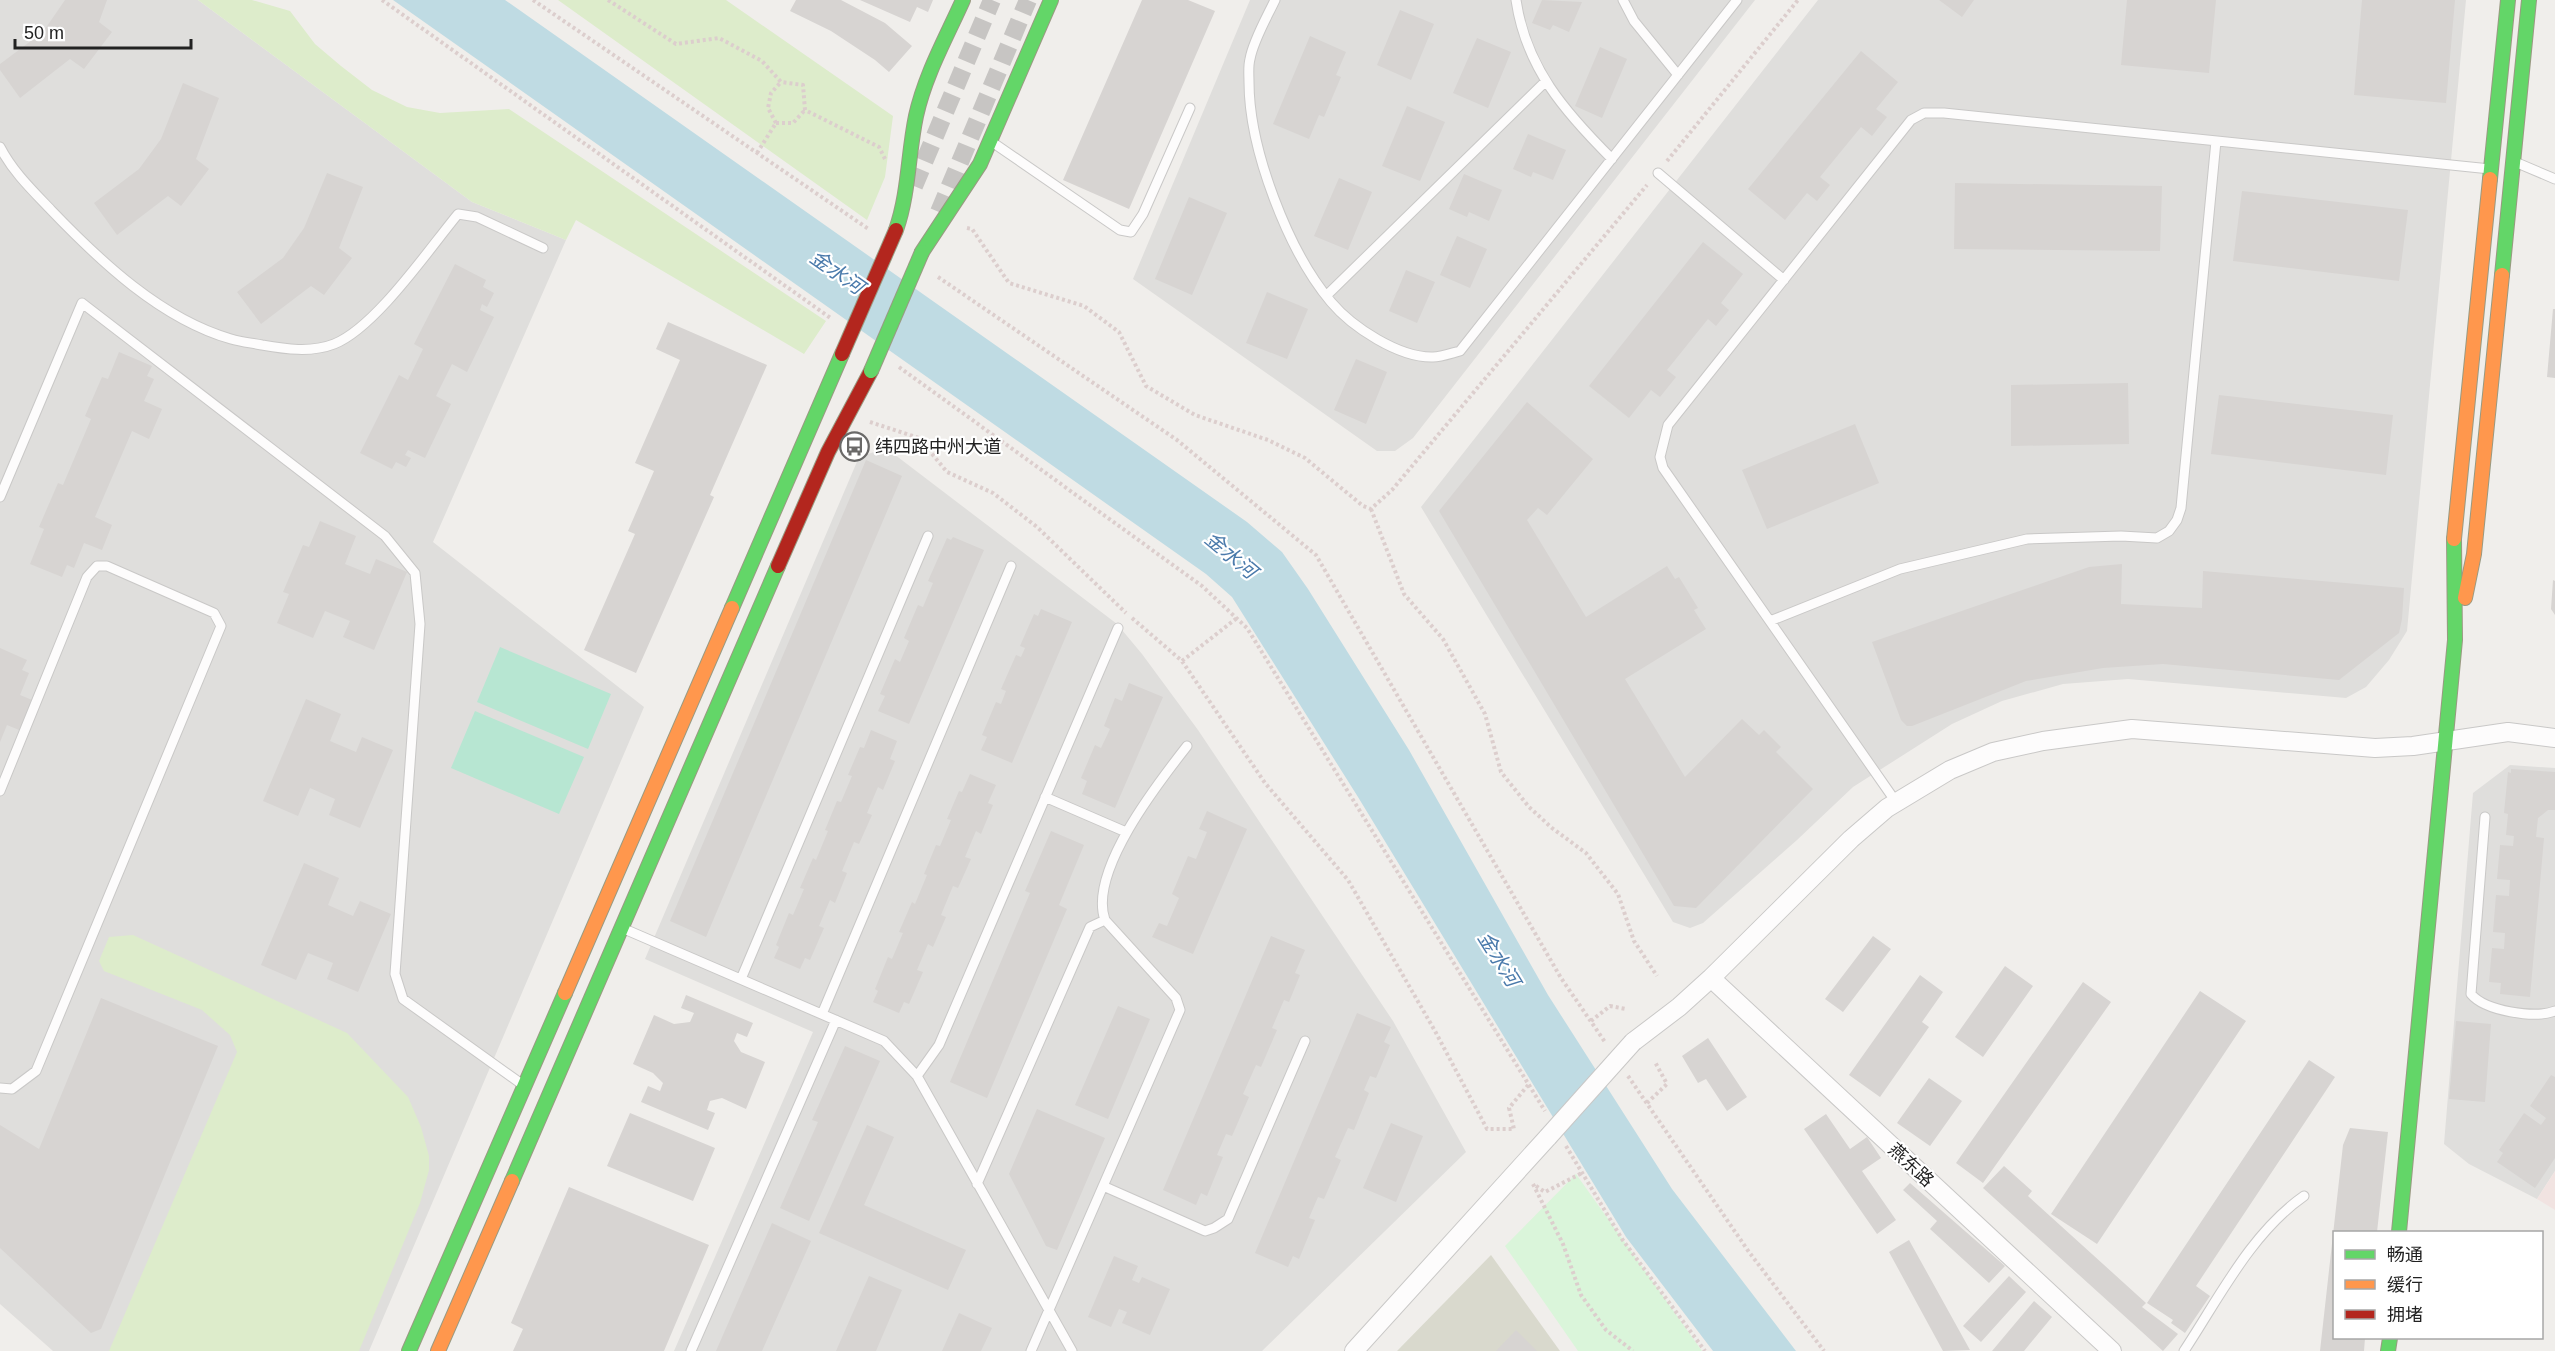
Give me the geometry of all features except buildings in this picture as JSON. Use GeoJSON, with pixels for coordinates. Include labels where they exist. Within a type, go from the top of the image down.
{"type":"FeatureCollection","features":[{"type":"Feature","properties":{"kind":"street"},"geometry":{"type":"LineString","coordinates":[[409,1351],[896,230],[905,207],[912,141],[921,98],[963,0]]}},
{"type":"Feature","properties":{"kind":"street"},"geometry":{"type":"LineString","coordinates":[[438,1351],[828,452],[871,371],[922,252],[980,164],[1051,0]]}},
{"type":"Feature","properties":{"kind":"street"},"geometry":{"type":"LineString","coordinates":[[2399,1231],[2455,640],[2453,551],[2508,0]]}},
{"type":"Feature","properties":{"kind":"street"},"geometry":{"type":"LineString","coordinates":[[2455,640],[2474,554],[2529,0]]}},
{"type":"Feature","properties":{"kind":"street"},"geometry":{"type":"LineString","coordinates":[[1353,1351],[1633,1042],[1679,1007],[1711,978],[1851,840],[1896,802],[1950,770],[1993,752],[2064,738],[2132,729],[2375,748],[2508,732],[2555,738]]}},
{"type":"Feature","properties":{"kind":"street","name":"燕东路"},"geometry":{"type":"LineString","coordinates":[[1711,978],[2112,1351]]}},
{"type":"Feature","properties":{"kind":"lane"},"geometry":{"type":"LineString","coordinates":[[1285,0],[1274,1],[1250,59],[1249,92],[1253,123],[1272,194],[1310,274],[1345,316],[1369,334],[1395,348],[1433,357],[1460,351],[1737,0]]}},
{"type":"Feature","properties":{"kind":"lane"},"geometry":{"type":"LineString","coordinates":[[1516,0],[1519,22],[1537,67],[1571,119],[1612,159]]}},
{"type":"Feature","properties":{"kind":"lane"},"geometry":{"type":"LineString","coordinates":[[1623,0],[1634,21],[1678,75]]}},
{"type":"Feature","properties":{"kind":"lane"},"geometry":{"type":"LineString","coordinates":[[1327,296],[1546,81]]}},
{"type":"Feature","properties":{"kind":"lane"},"geometry":{"type":"LineString","coordinates":[[990,140],[1120,230],[1131,232],[1143,214],[1190,108]]}},
{"type":"Feature","properties":{"kind":"lane"},"geometry":{"type":"LineString","coordinates":[[1896,802],[1663,468],[1660,457],[1668,425],[1911,120],[1924,112],[1944,112],[2491,169]]}},
{"type":"Feature","properties":{"kind":"lane"},"geometry":{"type":"LineString","coordinates":[[1770,621],[1900,569],[2026,539],[2121,536],[2157,538],[2169,531],[2177,520],[2181,508],[2216,141]]}},
{"type":"Feature","properties":{"kind":"lane"},"geometry":{"type":"LineString","coordinates":[[0,147],[9,165],[65,224],[132,284],[174,312],[209,331],[231,339],[286,349],[310,349],[333,344],[356,332],[378,312],[458,213],[477,217],[543,248]]}},
{"type":"Feature","properties":{"kind":"lane"},"geometry":{"type":"LineString","coordinates":[[2513,161],[2555,179]]}},
{"type":"Feature","properties":{"kind":"lane"},"geometry":{"type":"LineString","coordinates":[[1658,173],[1784,280]]}},
{"type":"Feature","properties":{"kind":"lane"},"geometry":{"type":"LineString","coordinates":[[0,497],[82,303],[385,536],[414,573],[420,624],[395,974],[403,999],[524,1086]]}},
{"type":"Feature","properties":{"kind":"lane"},"geometry":{"type":"LineString","coordinates":[[741,979],[928,536]]}},
{"type":"Feature","properties":{"kind":"lane"},"geometry":{"type":"LineString","coordinates":[[0,791],[87,577],[97,566],[107,566],[214,613],[221,626],[36,1071],[12,1089],[0,1088]]}},
{"type":"Feature","properties":{"kind":"lane"},"geometry":{"type":"LineString","coordinates":[[822,1014],[1011,566]]}},
{"type":"Feature","properties":{"kind":"lane"},"geometry":{"type":"LineString","coordinates":[[917,1076],[939,1045],[1118,628]]}},
{"type":"Feature","properties":{"kind":"lane"},"geometry":{"type":"LineString","coordinates":[[1031,1351],[1180,1010],[1176,998],[1104,920],[1101,909],[1103,893],[1120,842],[1146,800],[1187,746]]}},
{"type":"Feature","properties":{"kind":"lane"},"geometry":{"type":"LineString","coordinates":[[1045,797],[1126,832]]}},
{"type":"Feature","properties":{"kind":"lane"},"geometry":{"type":"LineString","coordinates":[[2485,817],[2471,994],[2477,1002],[2492,1008],[2545,1015],[2555,1011]]}},
{"type":"Feature","properties":{"kind":"lane"},"geometry":{"type":"LineString","coordinates":[[978,1184],[1090,927],[1104,920]]}},
{"type":"Feature","properties":{"kind":"lane"},"geometry":{"type":"LineString","coordinates":[[622,928],[884,1041],[917,1076],[1071,1351]]}},
{"type":"Feature","properties":{"kind":"lane"},"geometry":{"type":"LineString","coordinates":[[691,1351],[836,1020]]}},
{"type":"Feature","properties":{"kind":"lane"},"geometry":{"type":"LineString","coordinates":[[1103,1186],[1205,1231],[1228,1219],[1305,1041]]}},
{"type":"Feature","properties":{"kind":"lane"},"geometry":{"type":"LineString","coordinates":[[2184,1351],[2250,1251],[2274,1221],[2304,1196]]}},
{"type":"Feature","properties":{"kind":"path"},"geometry":{"type":"LineString","coordinates":[[533,0],[874,233]]}},
{"type":"Feature","properties":{"kind":"path"},"geometry":{"type":"LineString","coordinates":[[608,0],[676,44],[719,38],[762,61],[781,82],[802,85],[805,110],[793,123],[776,123]]}},
{"type":"Feature","properties":{"kind":"path"},"geometry":{"type":"LineString","coordinates":[[1371,509],[1392,490],[1415,463],[1658,173],[1798,0]]}},
{"type":"Feature","properties":{"kind":"path"},"geometry":{"type":"LineString","coordinates":[[776,123],[768,108],[771,93],[781,82]]}},
{"type":"Feature","properties":{"kind":"path"},"geometry":{"type":"LineString","coordinates":[[805,110],[879,147],[888,167]]}},
{"type":"Feature","properties":{"kind":"path"},"geometry":{"type":"LineString","coordinates":[[757,153],[776,123]]}},
{"type":"Feature","properties":{"kind":"path"},"geometry":{"type":"LineString","coordinates":[[946,216],[960,227],[972,230],[1009,283],[1084,306],[1119,332],[1146,386],[1195,415],[1268,440],[1305,458],[1363,506],[1371,509],[1404,594],[1443,639],[1485,714],[1501,772],[1529,807],[1551,828],[1586,853],[1618,894],[1634,942],[1657,976]]}},
{"type":"Feature","properties":{"kind":"path"},"geometry":{"type":"LineString","coordinates":[[933,273],[1177,440],[1316,555],[1561,978],[1609,1048]]}},
{"type":"Feature","properties":{"kind":"path"},"geometry":{"type":"LineString","coordinates":[[848,415],[919,438],[947,472],[993,493],[1037,527],[1108,598],[1182,661],[1265,783],[1348,880],[1435,1031],[1487,1129],[1514,1129],[1509,1108],[1529,1084]]}},
{"type":"Feature","properties":{"kind":"path"},"geometry":{"type":"LineString","coordinates":[[1182,661],[1237,618]]}},
{"type":"Feature","properties":{"kind":"path"},"geometry":{"type":"LineString","coordinates":[[1591,1021],[1610,1006],[1626,1009]]}},
{"type":"Feature","properties":{"kind":"path"},"geometry":{"type":"LineString","coordinates":[[1647,1103],[1667,1084],[1655,1062]]}},
{"type":"Feature","properties":{"kind":"path"},"geometry":{"type":"LineString","coordinates":[[1622,1067],[1749,1252],[1824,1351]]}},
{"type":"Feature","properties":{"kind":"path"},"geometry":{"type":"LineString","coordinates":[[1582,1173],[1545,1192],[1533,1185],[1563,1244],[1581,1295],[1606,1330],[1633,1351]]}},
{"type":"Feature","properties":{"kind":"shaded area"},"geometry":{"type":"Polygon","coordinates":[[[0,0],[198,0],[472,202],[566,240],[433,542],[644,707],[369,1351],[53,1351],[0,1304],[0,0]]]}},
{"type":"Feature","properties":{"kind":"shaded area"},"geometry":{"type":"Polygon","coordinates":[[[1250,0],[1755,0],[1413,438],[1395,451],[1377,451],[1133,279],[1250,0]]]}},
{"type":"Feature","properties":{"kind":"shaded area"},"geometry":{"type":"Polygon","coordinates":[[[1818,0],[2466,0],[2407,631],[2389,660],[2366,687],[2346,698],[2128,679],[2063,684],[2002,701],[1952,724],[1853,787],[1703,923],[1690,928],[1673,922],[1421,507],[1818,0]]]}},
{"type":"Feature","properties":{"kind":"shaded area"},"geometry":{"type":"Polygon","coordinates":[[[886,448],[1117,624],[1142,654],[1198,730],[1393,1021],[1466,1152],[1262,1351],[674,1351],[813,1032],[645,959],[859,457],[886,448]]]}},
{"type":"Feature","properties":{"kind":"shaded area"},"geometry":{"type":"Polygon","coordinates":[[[2510,765],[2555,768],[2555,1171],[2537,1199],[2469,1164],[2444,1144],[2473,793],[2510,765]]]}},
{"type":"Feature","properties":{"kind":"shaded area"},"geometry":{"type":"Polygon","coordinates":[[[2555,1171],[2555,1210],[2537,1199],[2555,1171]]]}},
{"type":"Feature","properties":{"kind":"shaded area"},"geometry":{"type":"Polygon","coordinates":[[[1491,1255],[1560,1351],[1397,1351],[1491,1255]]]}},
{"type":"Feature","properties":{"kind":"green space"},"geometry":{"type":"Polygon","coordinates":[[[198,0],[252,0],[290,11],[315,44],[341,66],[372,90],[407,107],[440,113],[509,109],[826,321],[804,354],[576,220],[566,240],[472,202],[198,0]]]}},
{"type":"Feature","properties":{"kind":"green space"},"geometry":{"type":"Polygon","coordinates":[[[558,0],[726,0],[893,116],[885,177],[867,220],[558,0]]]}},
{"type":"Feature","properties":{"kind":"green space"},"geometry":{"type":"Polygon","coordinates":[[[500,647],[611,694],[588,749],[477,702],[500,647]]]}},
{"type":"Feature","properties":{"kind":"green space"},"geometry":{"type":"Polygon","coordinates":[[[475,711],[584,757],[559,814],[451,768],[475,711]]]}},
{"type":"Feature","properties":{"kind":"green space"},"geometry":{"type":"Polygon","coordinates":[[[133,935],[347,1033],[408,1097],[421,1127],[429,1156],[429,1170],[420,1203],[359,1351],[109,1351],[237,1052],[230,1035],[202,1010],[104,971],[99,961],[109,937],[133,935]]]}},
{"type":"Feature","properties":{"kind":"green space"},"geometry":{"type":"Polygon","coordinates":[[[1576,1174],[1702,1351],[1578,1351],[1505,1246],[1576,1174]]]}},
{"type":"Feature","properties":{"kind":"water","name":"金水河"},"geometry":{"type":"Polygon","coordinates":[[[393,0],[505,0],[1247,522],[1282,552],[1308,589],[1409,750],[1548,995],[1672,1189],[1796,1351],[1713,1351],[1626,1237],[1358,797],[1232,597],[1206,574],[393,0]]]}},
{"type":"Feature","properties":{"kind":"tunnel"},"geometry":{"type":"LineString","coordinates":[[914,186],[992,0]]}},
{"type":"Feature","properties":{"kind":"tunnel"},"geometry":{"type":"LineString","coordinates":[[939,212],[1028,0]]}},
{"type":"Feature","properties":{"kind":"traffic: fast"},"geometry":{"type":"LineString","coordinates":[[896,230],[906,188],[913,130],[920,101],[936,57],[963,0]]}},
{"type":"Feature","properties":{"kind":"traffic: fast"},"geometry":{"type":"LineString","coordinates":[[922,252],[980,164],[1051,0]]}},
{"type":"Feature","properties":{"kind":"traffic: fast"},"geometry":{"type":"LineString","coordinates":[[2490,179],[2508,0]]}},
{"type":"Feature","properties":{"kind":"traffic: fast"},"geometry":{"type":"LineString","coordinates":[[2502,275],[2529,0]]}},
{"type":"Feature","properties":{"kind":"traffic: fast"},"geometry":{"type":"LineString","coordinates":[[871,371],[922,252]]}},
{"type":"Feature","properties":{"kind":"traffic: fast"},"geometry":{"type":"LineString","coordinates":[[732,608],[842,354]]}},
{"type":"Feature","properties":{"kind":"traffic: fast"},"geometry":{"type":"LineString","coordinates":[[2399,1231],[2455,640],[2454,539]]}},
{"type":"Feature","properties":{"kind":"traffic: fast"},"geometry":{"type":"LineString","coordinates":[[512,1181],[778,566]]}},
{"type":"Feature","properties":{"kind":"traffic: fast"},"geometry":{"type":"LineString","coordinates":[[409,1351],[565,993]]}},
{"type":"Feature","properties":{"kind":"traffic: fast"},"geometry":{"type":"LineString","coordinates":[[2388,1351],[2390,1339]]}},
{"type":"Feature","properties":{"kind":"traffic: slow"},"geometry":{"type":"LineString","coordinates":[[2454,539],[2490,179]]}},
{"type":"Feature","properties":{"kind":"traffic: slow"},"geometry":{"type":"LineString","coordinates":[[2465,598],[2474,554],[2502,275]]}},
{"type":"Feature","properties":{"kind":"traffic: slow"},"geometry":{"type":"LineString","coordinates":[[565,993],[732,608]]}},
{"type":"Feature","properties":{"kind":"traffic: slow"},"geometry":{"type":"LineString","coordinates":[[438,1351],[512,1181]]}},
{"type":"Feature","properties":{"kind":"traffic: jam"},"geometry":{"type":"LineString","coordinates":[[842,354],[896,230]]}},
{"type":"Feature","properties":{"kind":"traffic: jam"},"geometry":{"type":"LineString","coordinates":[[778,566],[828,452],[871,371]]}},
{"type":"Feature","properties":{"kind":"place","name":"纬四路中州大道"},"geometry":{"type":"Point","coordinates":[854,447]}}]}
